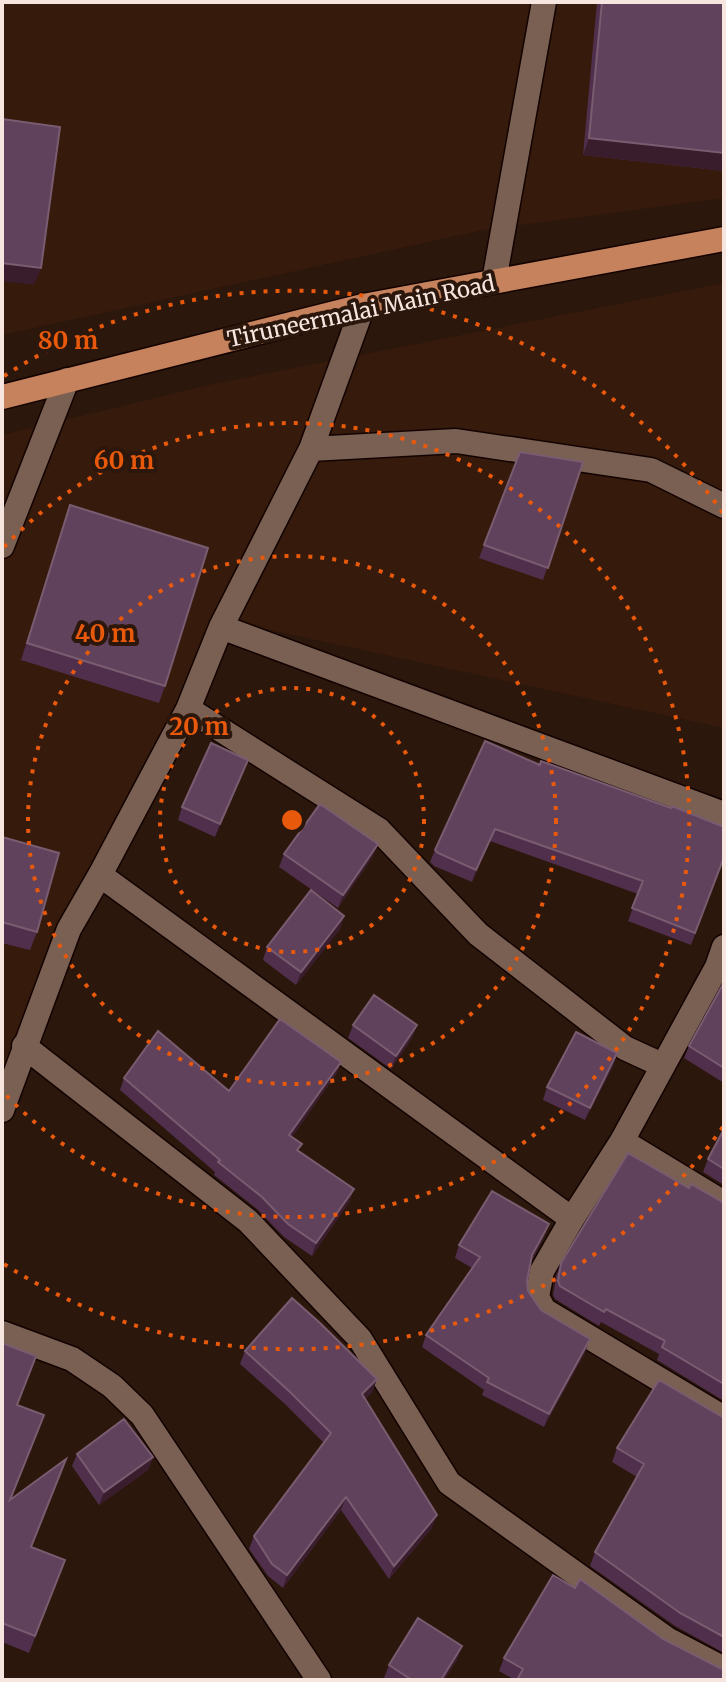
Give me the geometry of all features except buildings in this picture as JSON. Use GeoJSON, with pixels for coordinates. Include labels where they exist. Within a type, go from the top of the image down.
{"type":"FeatureCollection","features":[{"type":"Feature","properties":{"kind":"main road","name":"Tiruneermalai Main Road"},"geometry":{"type":"LineString","coordinates":[[2,397],[363,306],[724,239]]}},
{"type":"Feature","properties":{"kind":"street"},"geometry":{"type":"LineString","coordinates":[[494,281],[544,2]]}},
{"type":"Feature","properties":{"kind":"street"},"geometry":{"type":"LineString","coordinates":[[2,1110],[69,929],[188,709],[221,627],[311,449],[363,306]]}},
{"type":"Feature","properties":{"kind":"street"},"geometry":{"type":"LineString","coordinates":[[2,546],[67,380]]}},
{"type":"Feature","properties":{"kind":"street"},"geometry":{"type":"LineString","coordinates":[[311,449],[456,441],[651,470],[724,506]]}},
{"type":"Feature","properties":{"kind":"street"},"geometry":{"type":"LineString","coordinates":[[221,627],[724,814]]}},
{"type":"Feature","properties":{"kind":"street"},"geometry":{"type":"LineString","coordinates":[[188,709],[379,830],[478,934],[625,1048],[662,1065]]}},
{"type":"Feature","properties":{"kind":"street"},"geometry":{"type":"LineString","coordinates":[[100,875],[572,1219]]}},
{"type":"Feature","properties":{"kind":"street"},"geometry":{"type":"LineString","coordinates":[[722,962],[622,1141],[542,1271],[537,1297],[544,1310],[724,1418]]}},
{"type":"Feature","properties":{"kind":"street"},"geometry":{"type":"LineString","coordinates":[[24,1046],[248,1221],[360,1339],[449,1483],[667,1639],[724,1669]]}},
{"type":"Feature","properties":{"kind":"street"},"geometry":{"type":"LineString","coordinates":[[622,1141],[724,1203]]}},
{"type":"Feature","properties":{"kind":"street"},"geometry":{"type":"LineString","coordinates":[[2,1333],[72,1359],[112,1386],[142,1415],[319,1680]]}},
{"type":"Feature","properties":{"kind":"shaded area"},"geometry":{"type":"Polygon","coordinates":[[[2,2],[724,2],[724,198],[483,230],[2,335],[2,2]]]}},
{"type":"Feature","properties":{"kind":"shaded area"},"geometry":{"type":"Polygon","coordinates":[[[724,283],[724,728],[215,618],[2,1083],[2,435],[209,385],[724,283]]]}}]}
